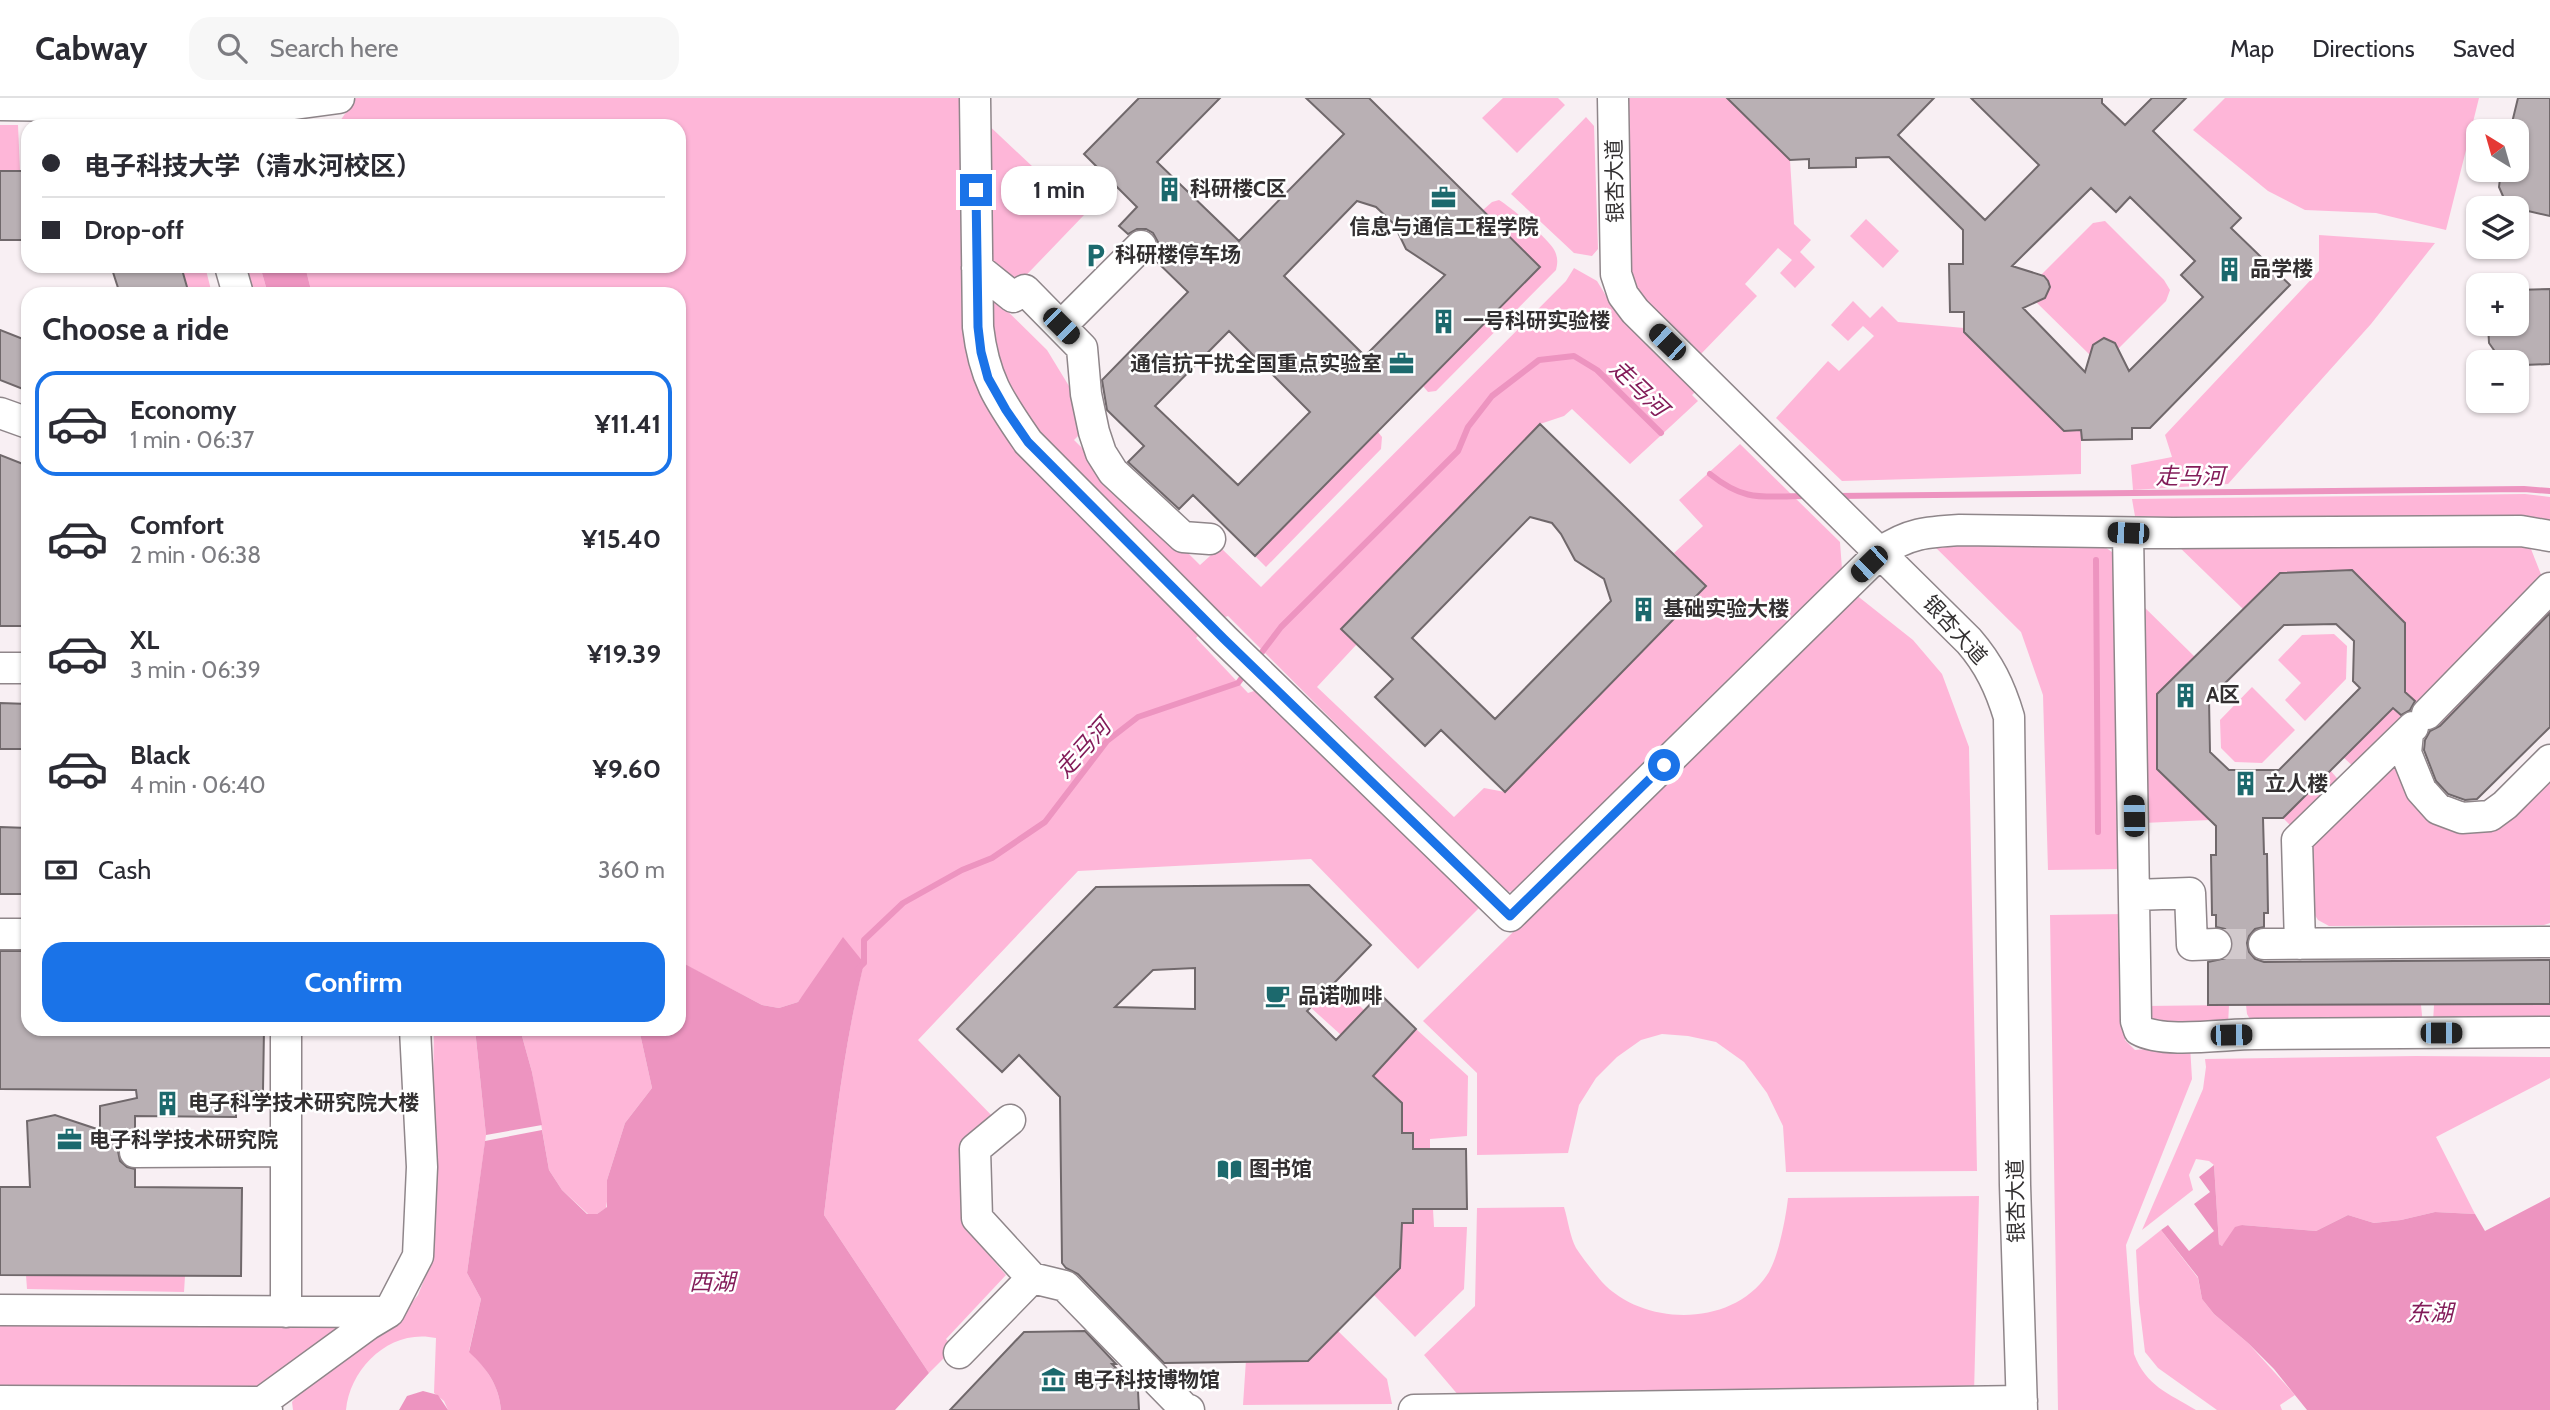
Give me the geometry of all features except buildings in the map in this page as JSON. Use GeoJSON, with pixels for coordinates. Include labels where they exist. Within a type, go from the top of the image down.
{"type":"FeatureCollection","features":[{"type":"Feature","properties":{"kind":"street"},"geometry":{"type":"LineString","coordinates":[[0,105],[192,110],[269,106],[339,98]]}},
{"type":"Feature","properties":{"kind":"street"},"geometry":{"type":"LineString","coordinates":[[975,98],[981,352],[988,378],[1006,410],[1028,442],[1224,639],[1510,916],[1881,552],[1908,536],[1928,532],[2521,531],[2550,536]]}},
{"type":"Feature","properties":{"kind":"street","name":"银杏大道"},"geometry":{"type":"LineString","coordinates":[[1613,98],[1616,274],[1623,295],[1635,311],[1881,552],[1985,659],[2001,692],[2008,717],[2015,1185],[2022,1406]]}},
{"type":"Feature","properties":{"kind":"street"},"geometry":{"type":"LineString","coordinates":[[1061,326],[1141,246]]}},
{"type":"Feature","properties":{"kind":"street"},"geometry":{"type":"LineString","coordinates":[[977,268],[1013,297],[1025,290],[1082,348],[1086,394],[1094,432],[1101,453],[1113,472],[1183,537],[1210,539]]}},
{"type":"Feature","properties":{"kind":"street"},"geometry":{"type":"LineString","coordinates":[[0,413],[21,420]]}},
{"type":"Feature","properties":{"kind":"street"},"geometry":{"type":"LineString","coordinates":[[2128,533],[2136,1021],[2139,1030],[2148,1035],[2196,1037],[2255,1034],[2550,1032]]}},
{"type":"Feature","properties":{"kind":"street"},"geometry":{"type":"LineString","coordinates":[[2300,944],[2297,840],[2416,725],[2550,588]]}},
{"type":"Feature","properties":{"kind":"street"},"geometry":{"type":"LineString","coordinates":[[0,668],[21,668]]}},
{"type":"Feature","properties":{"kind":"street"},"geometry":{"type":"LineString","coordinates":[[2416,725],[2406,752],[2421,790],[2438,809],[2462,818],[2490,816],[2505,805],[2550,760]]}},
{"type":"Feature","properties":{"kind":"street"},"geometry":{"type":"LineString","coordinates":[[2135,895],[2190,894],[2192,945],[2216,944]]}},
{"type":"Feature","properties":{"kind":"street"},"geometry":{"type":"LineString","coordinates":[[0,934],[21,934]]}},
{"type":"Feature","properties":{"kind":"street"},"geometry":{"type":"LineString","coordinates":[[2264,944],[2550,942]]}},
{"type":"Feature","properties":{"kind":"street"},"geometry":{"type":"LineString","coordinates":[[286,1036],[286,1312]]}},
{"type":"Feature","properties":{"kind":"street"},"geometry":{"type":"LineString","coordinates":[[0,1401],[265,1406],[369,1324],[389,1312],[418,1256],[422,1167],[415,1036]]}},
{"type":"Feature","properties":{"kind":"street"},"geometry":{"type":"LineString","coordinates":[[1010,1120],[975,1149],[977,1218],[1031,1278],[1065,1286],[1186,1410],[1189,1410]]}},
{"type":"Feature","properties":{"kind":"street"},"geometry":{"type":"LineString","coordinates":[[135,1152],[285,1151]]}},
{"type":"Feature","properties":{"kind":"street"},"geometry":{"type":"LineString","coordinates":[[959,1353],[1031,1278]]}},
{"type":"Feature","properties":{"kind":"street"},"geometry":{"type":"LineString","coordinates":[[0,1310],[389,1312]]}},
{"type":"Feature","properties":{"kind":"street"},"geometry":{"type":"LineString","coordinates":[[1415,1410],[2022,1406]]}},
{"type":"Feature","properties":{"kind":"shaded area"},"geometry":{"type":"Polygon","coordinates":[[[356,98],[968,98],[973,358],[1200,634],[1196,638],[1248,693],[1257,690],[1480,907],[1418,969],[1311,859],[1078,871],[918,1040],[997,1121],[964,1148],[963,1225],[1006,1275],[946,1339],[954,1348],[929,1373],[824,1215],[845,1057],[864,962],[819,975],[798,1002],[779,1008],[762,1005],[686,965],[686,287],[310,287],[307,273],[686,273],[686,119],[341,119],[356,98]]]}},
{"type":"Feature","properties":{"kind":"shaded area"},"geometry":{"type":"Polygon","coordinates":[[[1503,98],[1558,98],[1565,105],[1517,153],[1482,118],[1503,98]]]}},
{"type":"Feature","properties":{"kind":"shaded area"},"geometry":{"type":"Polygon","coordinates":[[[1624,98],[1727,98],[1790,160],[1794,224],[1811,240],[1800,252],[1815,267],[1795,288],[1780,273],[1792,260],[1778,248],[1745,284],[1757,296],[1699,356],[1640,299],[1629,274],[1624,98]]]}},
{"type":"Feature","properties":{"kind":"shaded area"},"geometry":{"type":"Polygon","coordinates":[[[2225,98],[2479,98],[2474,119],[2466,119],[2466,150],[2446,230],[2376,213],[2305,210],[2268,191],[2193,130],[2225,98]]]}},
{"type":"Feature","properties":{"kind":"shaded area"},"geometry":{"type":"Polygon","coordinates":[[[1586,117],[1594,126],[1598,249],[1592,256],[1574,253],[1511,194],[1586,117]]]}},
{"type":"Feature","properties":{"kind":"shaded area"},"geometry":{"type":"Polygon","coordinates":[[[982,119],[1084,215],[1013,289],[984,271],[982,119]]]}},
{"type":"Feature","properties":{"kind":"shaded area"},"geometry":{"type":"Polygon","coordinates":[[[0,125],[18,125],[20,171],[0,171],[0,125]]]}},
{"type":"Feature","properties":{"kind":"shaded area"},"geometry":{"type":"Polygon","coordinates":[[[1499,200],[1528,222],[1549,243],[1557,256],[1556,270],[1436,391],[1428,392],[1423,386],[1540,267],[1483,210],[1499,200]]]}},
{"type":"Feature","properties":{"kind":"shaded area"},"geometry":{"type":"Polygon","coordinates":[[[1866,219],[1899,251],[1883,268],[1850,236],[1866,219]]]}},
{"type":"Feature","properties":{"kind":"shaded area"},"geometry":{"type":"Polygon","coordinates":[[[2105,221],[2164,280],[2170,290],[2166,301],[2118,349],[2115,343],[2104,338],[2093,345],[2091,356],[2035,301],[2045,298],[2050,287],[2041,275],[2093,223],[2105,221]]]}},
{"type":"Feature","properties":{"kind":"shaded area"},"geometry":{"type":"Polygon","coordinates":[[[2319,235],[2435,243],[2371,324],[2228,484],[2133,490],[2131,465],[2172,457],[2165,435],[2319,271],[2319,235]]]}},
{"type":"Feature","properties":{"kind":"shaded area"},"geometry":{"type":"Polygon","coordinates":[[[1574,268],[1597,281],[1611,304],[1697,390],[1692,395],[1698,401],[1630,464],[1572,409],[1564,416],[1540,424],[1341,628],[1357,644],[1317,687],[1454,817],[1484,788],[1505,792],[1706,586],[1674,553],[1703,526],[1679,500],[1740,444],[1840,542],[1842,569],[1519,891],[1504,892],[1228,616],[1222,618],[1037,439],[997,376],[989,293],[1047,350],[1072,391],[1087,427],[1074,440],[1200,565],[1220,547],[1261,587],[1566,281],[1574,268]]]}},
{"type":"Feature","properties":{"kind":"shaded area"},"geometry":{"type":"Polygon","coordinates":[[[183,273],[207,273],[210,287],[187,287],[183,273]]]}},
{"type":"Feature","properties":{"kind":"shaded area"},"geometry":{"type":"Polygon","coordinates":[[[248,273],[262,273],[266,287],[252,287],[248,273]]]}},
{"type":"Feature","properties":{"kind":"shaded area"},"geometry":{"type":"Polygon","coordinates":[[[1853,301],[1870,318],[1882,306],[1898,322],[1964,328],[1964,333],[2064,430],[2081,430],[2081,474],[1842,481],[1776,418],[1828,361],[1839,371],[1874,336],[1863,326],[1848,341],[1831,325],[1853,301]]]}},
{"type":"Feature","properties":{"kind":"shaded area"},"geometry":{"type":"Polygon","coordinates":[[[1378,432],[1382,437],[1381,449],[1266,567],[1255,556],[1378,432]]]}},
{"type":"Feature","properties":{"kind":"shaded area"},"geometry":{"type":"Polygon","coordinates":[[[2525,494],[2550,497],[2550,529],[2136,522],[2132,499],[2525,494]]]}},
{"type":"Feature","properties":{"kind":"shaded area"},"geometry":{"type":"Polygon","coordinates":[[[1927,539],[2098,542],[2112,552],[2120,567],[2121,869],[2048,870],[2043,695],[2021,632],[1927,539]]]}},
{"type":"Feature","properties":{"kind":"shaded area"},"geometry":{"type":"Polygon","coordinates":[[[2173,541],[2529,544],[2542,577],[2419,706],[2405,692],[2405,623],[2352,570],[2280,573],[2243,609],[2173,541]]]}},
{"type":"Feature","properties":{"kind":"shaded area"},"geometry":{"type":"Polygon","coordinates":[[[1855,594],[1913,640],[1942,674],[1969,747],[1977,1171],[1786,1172],[1783,1126],[1767,1093],[1744,1062],[1716,1042],[1662,1034],[1641,1040],[1617,1057],[1596,1078],[1579,1105],[1568,1153],[1477,1155],[1477,1073],[1423,1021],[1855,594]]]}},
{"type":"Feature","properties":{"kind":"shaded area"},"geometry":{"type":"Polygon","coordinates":[[[2550,600],[2550,613],[2439,726],[2433,720],[2550,600]]]}},
{"type":"Feature","properties":{"kind":"shaded area"},"geometry":{"type":"Polygon","coordinates":[[[2138,601],[2195,657],[2157,694],[2157,768],[2210,820],[2143,823],[2138,601]]]}},
{"type":"Feature","properties":{"kind":"shaded area"},"geometry":{"type":"Polygon","coordinates":[[[2334,634],[2347,646],[2346,679],[2305,721],[2285,700],[2301,683],[2278,660],[2302,635],[2334,634]]]}},
{"type":"Feature","properties":{"kind":"shaded area"},"geometry":{"type":"Polygon","coordinates":[[[2252,687],[2295,730],[2262,763],[2235,762],[2221,748],[2220,720],[2252,687]]]}},
{"type":"Feature","properties":{"kind":"shaded area"},"geometry":{"type":"Polygon","coordinates":[[[2393,708],[2407,720],[2356,769],[2343,757],[2393,708]]]}},
{"type":"Feature","properties":{"kind":"shaded area"},"geometry":{"type":"Polygon","coordinates":[[[2394,765],[2414,802],[2458,828],[2550,771],[2550,923],[2329,926],[2318,920],[2309,906],[2309,849],[2394,765]]]}},
{"type":"Feature","properties":{"kind":"shaded area"},"geometry":{"type":"Polygon","coordinates":[[[2330,770],[2342,784],[2296,831],[2283,818],[2330,770]]]}},
{"type":"Feature","properties":{"kind":"shaded area"},"geometry":{"type":"Polygon","coordinates":[[[2127,914],[2125,1040],[2135,1050],[2190,1045],[2192,1079],[2126,1245],[2134,1354],[2152,1381],[2196,1410],[2058,1410],[2050,915],[2127,914]]]}},
{"type":"Feature","properties":{"kind":"shaded area"},"geometry":{"type":"Polygon","coordinates":[[[1346,993],[1364,1010],[1341,1035],[1309,1006],[1346,993]]]}},
{"type":"Feature","properties":{"kind":"shaded area"},"geometry":{"type":"Polygon","coordinates":[[[2550,1004],[2550,1022],[2433,1022],[2434,1005],[2550,1004]]]}},
{"type":"Feature","properties":{"kind":"shaded area"},"geometry":{"type":"Polygon","coordinates":[[[2229,1005],[2228,1025],[2152,1022],[2145,1006],[2229,1005]]]}},
{"type":"Feature","properties":{"kind":"shaded area"},"geometry":{"type":"Polygon","coordinates":[[[2246,1005],[2421,1005],[2423,1025],[2251,1021],[2246,1005]]]}},
{"type":"Feature","properties":{"kind":"shaded area"},"geometry":{"type":"Polygon","coordinates":[[[1416,1029],[1468,1076],[1467,1136],[1430,1139],[1430,1149],[1413,1149],[1402,1133],[1401,1103],[1373,1076],[1416,1029]]]}},
{"type":"Feature","properties":{"kind":"shaded area"},"geometry":{"type":"Polygon","coordinates":[[[434,1036],[476,1036],[486,1135],[467,1273],[481,1299],[469,1351],[491,1378],[498,1393],[501,1410],[448,1410],[444,1401],[434,1393],[436,1338],[419,1336],[389,1345],[364,1366],[355,1379],[346,1410],[293,1410],[292,1402],[312,1377],[401,1316],[418,1295],[430,1265],[434,1036]]]}},
{"type":"Feature","properties":{"kind":"shaded area"},"geometry":{"type":"Polygon","coordinates":[[[522,1036],[641,1036],[652,1088],[625,1123],[607,1180],[606,1208],[597,1214],[588,1214],[562,1190],[549,1170],[532,1072],[522,1036]]]}},
{"type":"Feature","properties":{"kind":"shaded area"},"geometry":{"type":"Polygon","coordinates":[[[2550,1057],[2550,1078],[2436,1137],[2475,1214],[2435,1212],[2374,1223],[2348,1215],[2316,1231],[2242,1225],[2222,1246],[2219,1244],[2214,1165],[2209,1161],[2196,1159],[2189,1175],[2193,1190],[2142,1230],[2203,1089],[2205,1059],[2550,1057]]]}},
{"type":"Feature","properties":{"kind":"shaded area"},"geometry":{"type":"Polygon","coordinates":[[[1979,1196],[1974,1394],[1465,1403],[1424,1355],[1475,1306],[1477,1208],[1564,1207],[1576,1248],[1602,1282],[1620,1297],[1641,1307],[1663,1313],[1687,1315],[1710,1312],[1732,1304],[1752,1292],[1767,1275],[1778,1249],[1788,1198],[1979,1196]]]}},
{"type":"Feature","properties":{"kind":"shaded area"},"geometry":{"type":"Polygon","coordinates":[[[1413,1209],[1433,1209],[1434,1227],[1467,1227],[1464,1289],[1415,1337],[1374,1295],[1400,1268],[1402,1223],[1413,1223],[1413,1209]]]}},
{"type":"Feature","properties":{"kind":"shaded area"},"geometry":{"type":"Polygon","coordinates":[[[2161,1230],[2198,1278],[2202,1299],[2214,1314],[2248,1343],[2295,1395],[2280,1405],[2282,1410],[2217,1410],[2158,1368],[2145,1352],[2136,1250],[2161,1230]]]}},
{"type":"Feature","properties":{"kind":"shaded area"},"geometry":{"type":"Polygon","coordinates":[[[26,1275],[185,1276],[184,1292],[27,1289],[26,1275]]]}},
{"type":"Feature","properties":{"kind":"shaded area"},"geometry":{"type":"Polygon","coordinates":[[[0,1320],[345,1323],[265,1384],[252,1389],[0,1390],[0,1320]]]}},
{"type":"Feature","properties":{"kind":"shaded area"},"geometry":{"type":"Polygon","coordinates":[[[1338,1331],[1387,1379],[1392,1404],[1243,1405],[1246,1360],[1308,1361],[1338,1331]]]}},
{"type":"Feature","properties":{"kind":"water"},"geometry":{"type":"Polygon","coordinates":[[[262,273],[307,273],[310,287],[266,287],[262,273]]]}},
{"type":"Feature","properties":{"kind":"water","name":"西湖"},"geometry":{"type":"Polygon","coordinates":[[[843,937],[864,963],[845,1057],[824,1215],[929,1373],[895,1410],[501,1410],[498,1393],[491,1378],[469,1352],[481,1299],[467,1273],[485,1141],[542,1130],[549,1170],[562,1190],[587,1214],[597,1214],[607,1207],[607,1180],[625,1123],[652,1088],[641,1036],[686,1036],[686,965],[762,1005],[779,1008],[798,1002],[843,937]]]}},
{"type":"Feature","properties":{"kind":"water"},"geometry":{"type":"Polygon","coordinates":[[[476,1036],[522,1036],[542,1125],[486,1135],[476,1036]]]}},
{"type":"Feature","properties":{"kind":"water","name":"东湖"},"geometry":{"type":"Polygon","coordinates":[[[2214,1165],[2219,1244],[2222,1246],[2235,1227],[2242,1225],[2316,1231],[2348,1215],[2374,1223],[2435,1212],[2475,1214],[2485,1231],[2550,1197],[2550,1410],[2307,1410],[2274,1369],[2214,1314],[2202,1299],[2198,1277],[2161,1230],[2168,1225],[2189,1251],[2214,1231],[2194,1204],[2210,1192],[2199,1177],[2214,1165]]]}},
{"type":"Feature","properties":{"kind":"water"},"geometry":{"type":"Polygon","coordinates":[[[423,1391],[438,1395],[448,1410],[399,1410],[407,1396],[423,1391]]]}},
{"type":"Feature","properties":{"kind":"waterway","name":"走马河"},"geometry":{"type":"LineString","coordinates":[[1256,660],[1281,627],[1458,451],[1468,427],[1492,396],[1539,360],[1574,356],[1597,370],[1661,433]]}},
{"type":"Feature","properties":{"kind":"waterway","name":"走马河"},"geometry":{"type":"LineString","coordinates":[[1710,474],[1745,494],[1766,497],[1807,496]]}},
{"type":"Feature","properties":{"kind":"waterway","name":"走马河"},"geometry":{"type":"LineString","coordinates":[[1835,496],[2524,489],[2550,491]]}},
{"type":"Feature","properties":{"kind":"waterway"},"geometry":{"type":"LineString","coordinates":[[2096,560],[2098,832]]}},
{"type":"Feature","properties":{"kind":"waterway","name":"走马河"},"geometry":{"type":"LineString","coordinates":[[858,969],[864,963],[864,940],[903,903],[962,870],[992,858],[1045,822],[1107,741],[1138,717],[1238,683],[1247,671]]}},
{"type":"Feature","properties":{"kind":"tunnel"},"geometry":{"type":"LineString","coordinates":[[2216,944],[2264,944]]}},
{"type":"Feature","properties":{"kind":"place","name":"科研楼C区"},"geometry":{"type":"Point","coordinates":[1170,189]}},
{"type":"Feature","properties":{"kind":"place","name":"信息与通信工程学院"},"geometry":{"type":"Point","coordinates":[1444,198]}},
{"type":"Feature","properties":{"kind":"place","name":"科研楼停车场"},"geometry":{"type":"Point","coordinates":[1095,255]}},
{"type":"Feature","properties":{"kind":"place","name":"品学楼"},"geometry":{"type":"Point","coordinates":[2230,269]}},
{"type":"Feature","properties":{"kind":"place","name":"一号科研实验楼"},"geometry":{"type":"Point","coordinates":[1443,321]}},
{"type":"Feature","properties":{"kind":"place","name":"通信抗干扰全国重点实验室"},"geometry":{"type":"Point","coordinates":[1402,364]}},
{"type":"Feature","properties":{"kind":"place","name":"基础实验大楼"},"geometry":{"type":"Point","coordinates":[1643,609]}},
{"type":"Feature","properties":{"kind":"place","name":"A区"},"geometry":{"type":"Point","coordinates":[2186,695]}},
{"type":"Feature","properties":{"kind":"place","name":"立人楼"},"geometry":{"type":"Point","coordinates":[2245,784]}},
{"type":"Feature","properties":{"kind":"place","name":"品诺咖啡"},"geometry":{"type":"Point","coordinates":[1278,996]}},
{"type":"Feature","properties":{"kind":"place","name":"电子科学技术研究院大楼"},"geometry":{"type":"Point","coordinates":[168,1103]}},
{"type":"Feature","properties":{"kind":"place","name":"电子科学技术研究院"},"geometry":{"type":"Point","coordinates":[69,1140]}},
{"type":"Feature","properties":{"kind":"place","name":"图书馆"},"geometry":{"type":"Point","coordinates":[1229,1169]}},
{"type":"Feature","properties":{"kind":"place","name":"电子科技博物馆"},"geometry":{"type":"Point","coordinates":[1053,1380]}},
{"type":"Feature","properties":{"kind":"route"},"geometry":{"type":"LineString","coordinates":[[976,190],[978,327],[981,352],[988,378],[1028,442],[1224,639],[1510,916],[1664,765]]}}]}
